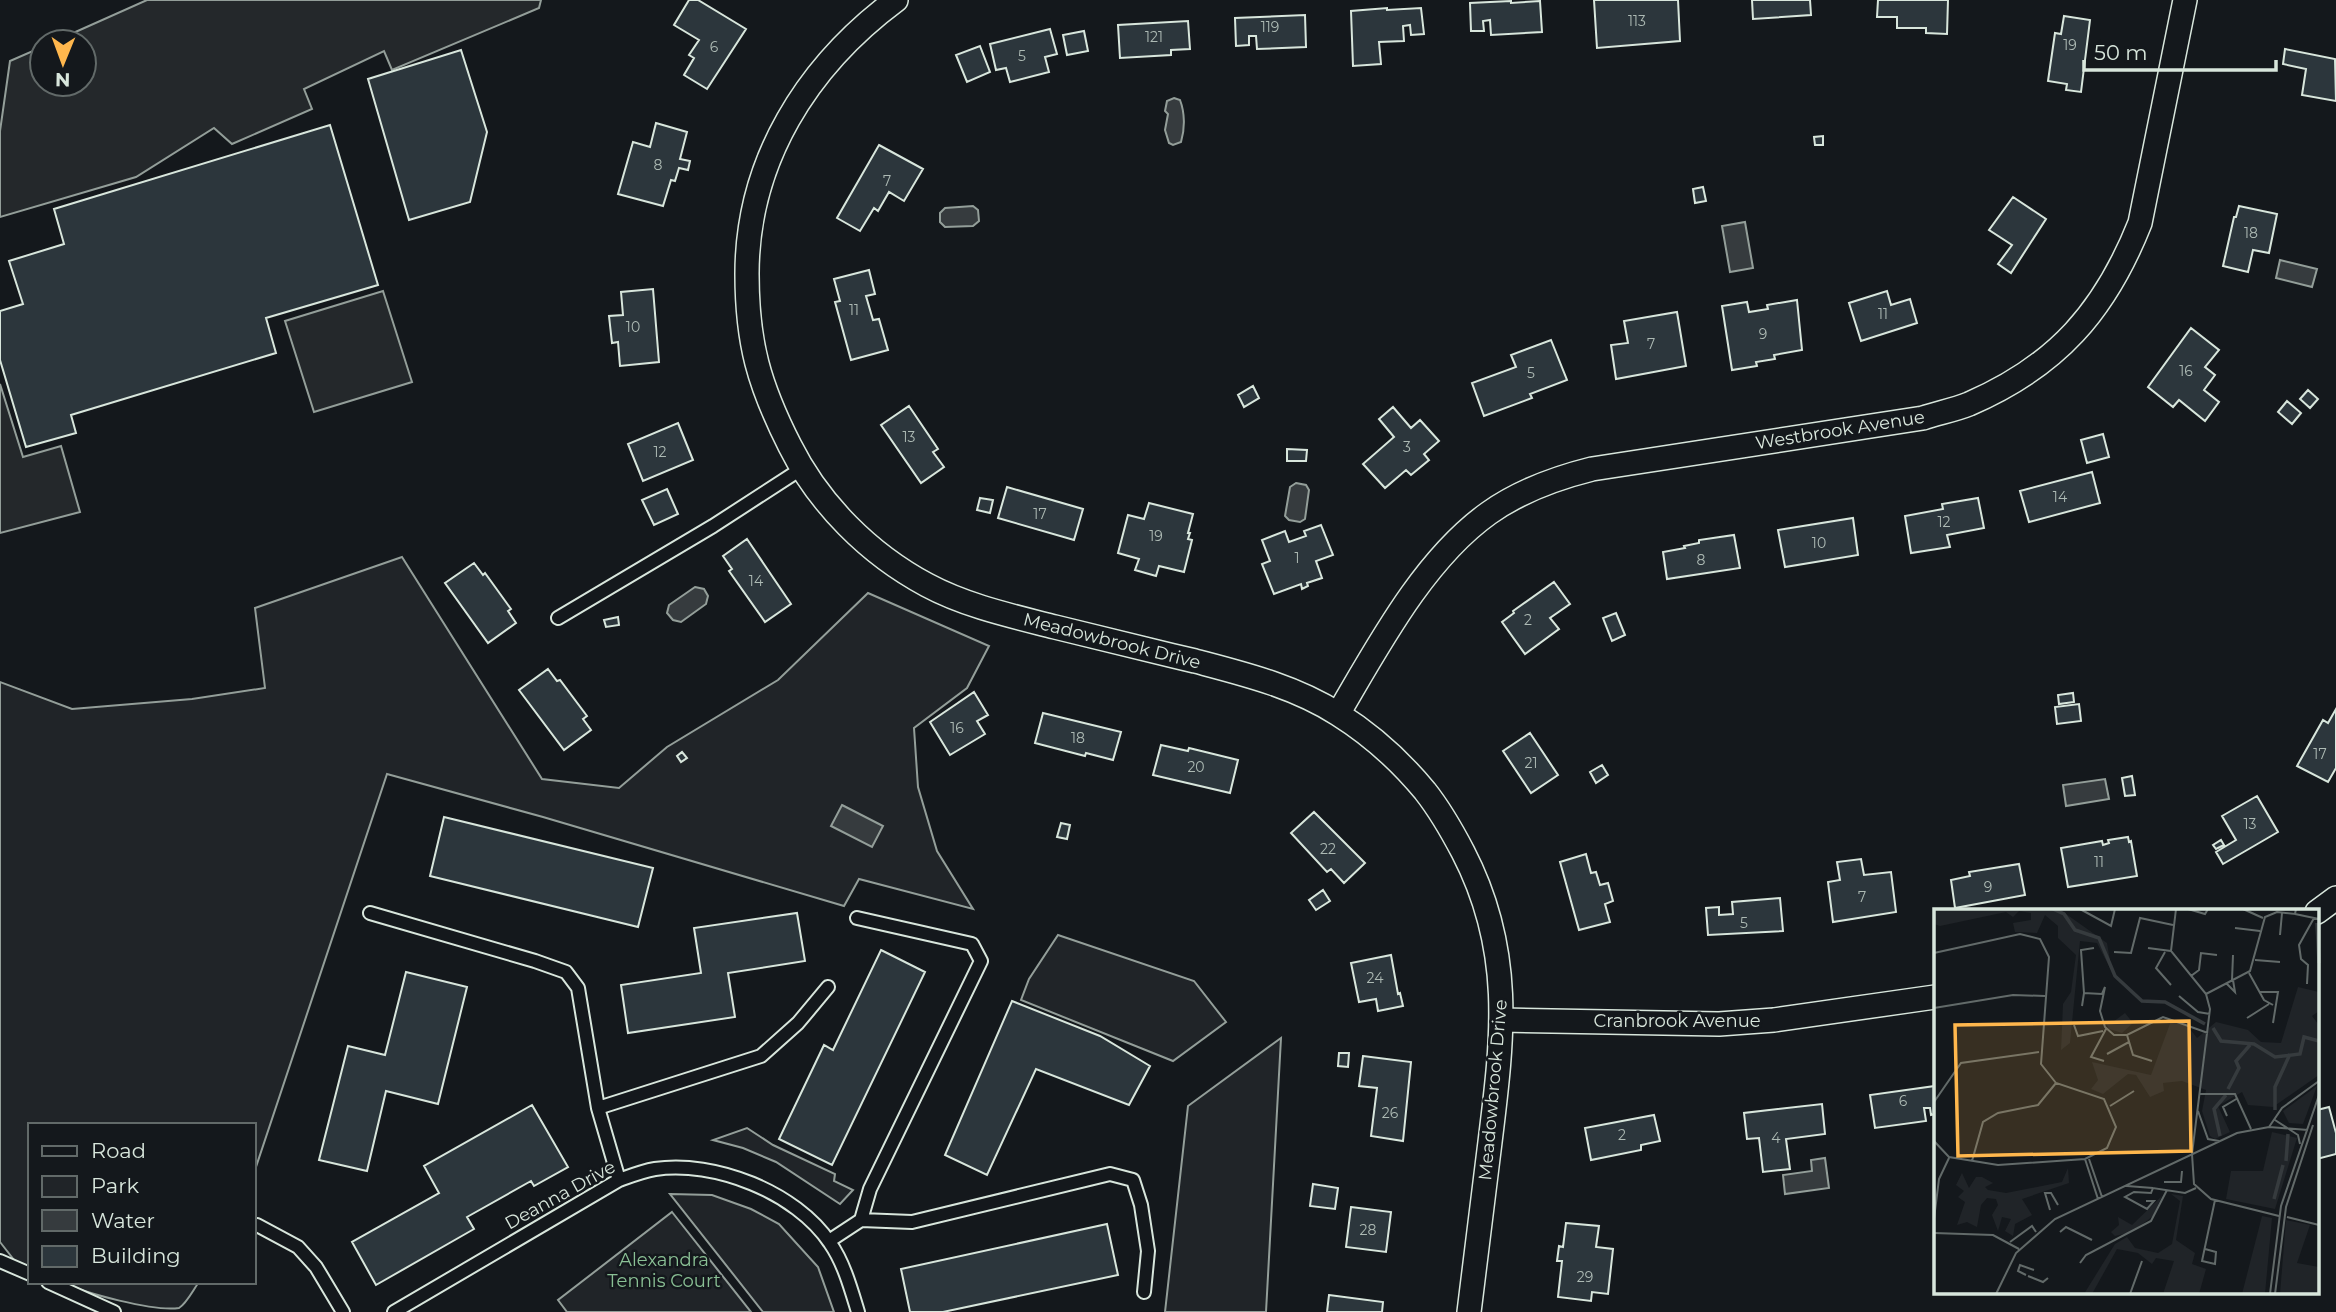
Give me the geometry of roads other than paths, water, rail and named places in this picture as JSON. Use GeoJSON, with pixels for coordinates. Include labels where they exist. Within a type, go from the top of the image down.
{"type":"FeatureCollection","features":[{"type":"Feature","properties":{"kind":"street","name":"Meadowbrook Drive"},"geometry":{"type":"LineString","coordinates":[[896,0],[867,21],[808,86],[786,119],[768,158],[756,196],[747,263],[747,298],[751,340],[760,379],[773,415],[801,469],[828,505],[860,537],[889,560],[939,590],[1009,615],[1275,684],[1338,714],[1370,737],[1426,792],[1471,867],[1486,906],[1496,944],[1501,983],[1502,1020],[1494,1103],[1469,1312]]}},
{"type":"Feature","properties":{"kind":"street","name":"Westbrook Avenue"},"geometry":{"type":"LineString","coordinates":[[1338,714],[1432,566],[1489,513],[1524,493],[1558,478],[1592,468],[1923,418],[1967,404],[1997,390],[2053,353],[2095,310],[2128,253],[2140,223],[2185,0]]}},
{"type":"Feature","properties":{"kind":"street"},"geometry":{"type":"LineString","coordinates":[[2318,911],[2336,898]]}},
{"type":"Feature","properties":{"kind":"street","name":"Cranbrook Avenue"},"geometry":{"type":"LineString","coordinates":[[1502,1020],[1719,1024],[1774,1020],[1934,997]]}},
{"type":"Feature","properties":{"kind":"lane"},"geometry":{"type":"LineString","coordinates":[[558,618],[713,526],[801,469]]}},
{"type":"Feature","properties":{"kind":"lane"},"geometry":{"type":"LineString","coordinates":[[370,913],[566,972],[578,988],[598,1108],[619,1180]]}},
{"type":"Feature","properties":{"kind":"lane"},"geometry":{"type":"LineString","coordinates":[[857,918],[972,944],[981,961],[870,1189],[861,1220]]}},
{"type":"Feature","properties":{"kind":"lane"},"geometry":{"type":"LineString","coordinates":[[598,1108],[761,1056],[798,1023],[828,987]]}},
{"type":"Feature","properties":{"kind":"lane","name":"Deanna Drive"},"geometry":{"type":"LineString","coordinates":[[394,1312],[619,1180],[655,1169],[705,1170],[754,1184],[788,1202],[829,1241],[841,1262],[858,1312]]}},
{"type":"Feature","properties":{"kind":"lane"},"geometry":{"type":"LineString","coordinates":[[829,1241],[861,1220],[912,1222],[1110,1174],[1133,1180],[1141,1205],[1148,1251],[1144,1292]]}},
{"type":"Feature","properties":{"kind":"lane"},"geometry":{"type":"LineString","coordinates":[[257,1225],[298,1247],[316,1267],[343,1312]]}},
{"type":"Feature","properties":{"kind":"lane"},"geometry":{"type":"LineString","coordinates":[[0,1261],[28,1273]]}},
{"type":"Feature","properties":{"kind":"lane"},"geometry":{"type":"LineString","coordinates":[[52,1284],[114,1312]]}},
{"type":"Feature","properties":{"kind":"water"},"geometry":{"type":"Polygon","coordinates":[[[1174,98],[1180,100],[1184,126],[1181,142],[1173,145],[1169,143],[1165,130],[1168,114],[1165,111],[1167,101],[1174,98]]]}},
{"type":"Feature","properties":{"kind":"water"},"geometry":{"type":"Polygon","coordinates":[[[973,206],[978,210],[979,221],[973,226],[945,227],[940,222],[940,213],[945,208],[973,206]]]}},
{"type":"Feature","properties":{"kind":"water"},"geometry":{"type":"Polygon","coordinates":[[[1745,222],[1753,268],[1730,272],[1722,226],[1745,222]]]}},
{"type":"Feature","properties":{"kind":"water"},"geometry":{"type":"Polygon","coordinates":[[[2280,260],[2317,269],[2312,287],[2276,278],[2280,260]]]}},
{"type":"Feature","properties":{"kind":"water"},"geometry":{"type":"Polygon","coordinates":[[[1296,483],[1306,485],[1309,490],[1305,519],[1300,522],[1289,520],[1285,516],[1290,487],[1296,483]]]}},
{"type":"Feature","properties":{"kind":"water"},"geometry":{"type":"Polygon","coordinates":[[[695,587],[704,589],[708,596],[706,604],[681,622],[673,620],[667,613],[669,605],[695,587]]]}},
{"type":"Feature","properties":{"kind":"water"},"geometry":{"type":"Polygon","coordinates":[[[2105,779],[2109,799],[2066,806],[2063,785],[2105,779]]]}},
{"type":"Feature","properties":{"kind":"water"},"geometry":{"type":"Polygon","coordinates":[[[842,805],[883,826],[872,847],[831,826],[842,805]]]}},
{"type":"Feature","properties":{"kind":"water"},"geometry":{"type":"Polygon","coordinates":[[[1825,1158],[1829,1188],[1785,1194],[1783,1175],[1812,1171],[1811,1160],[1825,1158]]]}},
{"type":"Feature","properties":{"kind":"park label","name":"Alexandra Tennis Court"},"geometry":{"type":"Point","coordinates":[664,1270]}}]}
